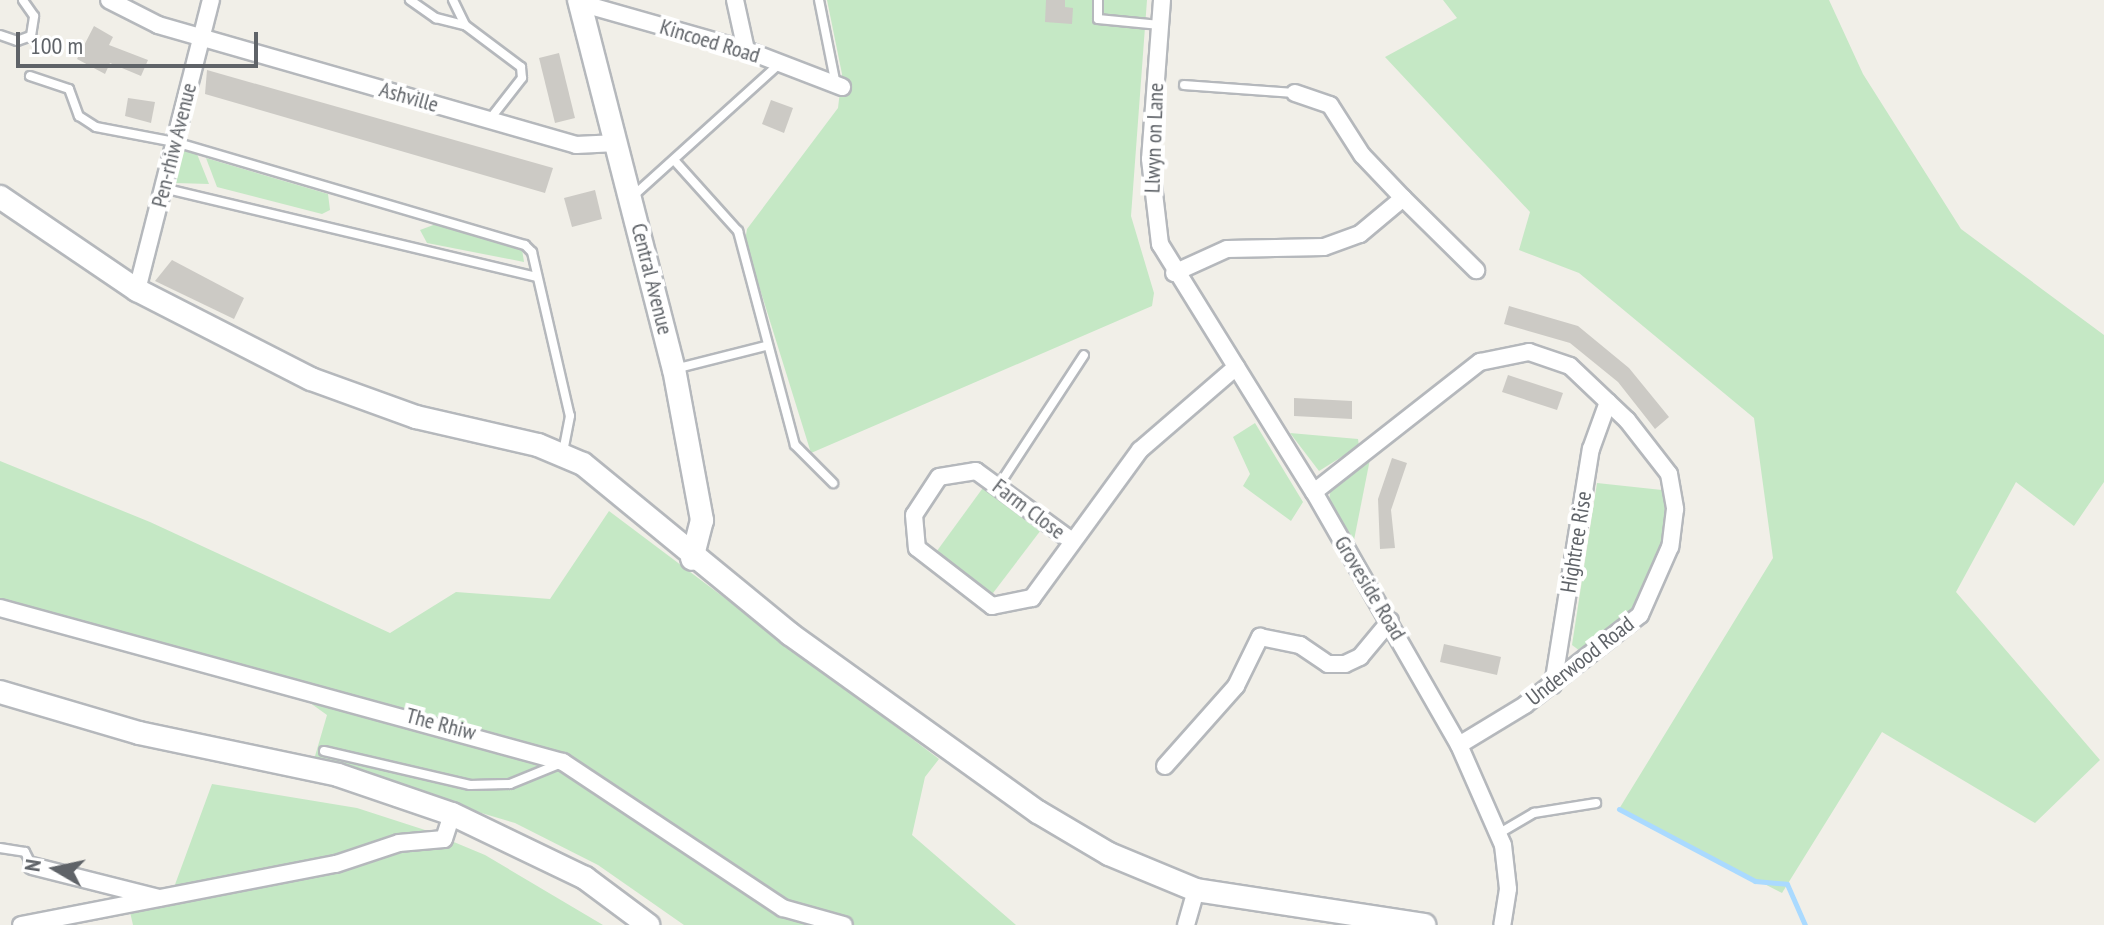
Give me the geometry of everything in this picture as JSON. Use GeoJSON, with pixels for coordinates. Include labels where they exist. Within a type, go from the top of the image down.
{"type":"FeatureCollection","features":[{"type":"Feature","properties":{"kind":"street","name":"Ashville"},"geometry":{"type":"LineString","coordinates":[[109,0],[202,38],[576,145],[617,143]]}},
{"type":"Feature","properties":{"kind":"street","name":"Pen-rhiw Avenue"},"geometry":{"type":"LineString","coordinates":[[137,290],[211,0]]}},
{"type":"Feature","properties":{"kind":"street"},"geometry":{"type":"LineString","coordinates":[[735,0],[746,50]]}},
{"type":"Feature","properties":{"kind":"street","name":"Llwyn on Lane"},"geometry":{"type":"LineString","coordinates":[[1162,0],[1152,216],[1174,273]]}},
{"type":"Feature","properties":{"kind":"street","name":"Kincoed Road"},"geometry":{"type":"LineString","coordinates":[[582,1],[746,50],[839,86]]}},
{"type":"Feature","properties":{"kind":"street","name":"Central Avenue"},"geometry":{"type":"LineString","coordinates":[[582,1],[674,369],[702,520],[692,559]]}},
{"type":"Feature","properties":{"kind":"street"},"geometry":{"type":"LineString","coordinates":[[1295,93],[1330,105],[1362,155],[1476,270]]}},
{"type":"Feature","properties":{"kind":"street"},"geometry":{"type":"LineString","coordinates":[[0,197],[137,290],[348,395],[563,453],[692,559],[1038,812],[1109,854],[1196,890],[1424,925]]}},
{"type":"Feature","properties":{"kind":"street"},"geometry":{"type":"LineString","coordinates":[[1174,273],[1227,249],[1324,247],[1360,234],[1403,198]]}},
{"type":"Feature","properties":{"kind":"street","name":"Groveside Road"},"geometry":{"type":"LineString","coordinates":[[1174,273],[1314,492],[1459,745],[1498,834],[1508,889],[1502,925]]}},
{"type":"Feature","properties":{"kind":"street","name":"Underwood Road"},"geometry":{"type":"LineString","coordinates":[[1314,492],[1480,362],[1529,352],[1570,366],[1608,402],[1669,474],[1675,509],[1670,547],[1640,615],[1553,685],[1459,745]]}},
{"type":"Feature","properties":{"kind":"street","name":"Farm Close"},"geometry":{"type":"LineString","coordinates":[[1072,541],[976,471],[939,477],[914,515],[917,548],[992,606],[1011,607],[1032,598],[1140,450],[1236,367]]}},
{"type":"Feature","properties":{"kind":"street","name":"Hightree Rise"},"geometry":{"type":"LineString","coordinates":[[1553,685],[1591,449],[1608,402]]}},
{"type":"Feature","properties":{"kind":"street","name":"The Rhiw"},"geometry":{"type":"LineString","coordinates":[[0,608],[563,762],[783,908],[844,925]]}},
{"type":"Feature","properties":{"kind":"street"},"geometry":{"type":"LineString","coordinates":[[1165,766],[1236,686],[1260,637],[1300,645],[1328,664],[1345,664],[1360,657],[1390,621]]}},
{"type":"Feature","properties":{"kind":"street"},"geometry":{"type":"LineString","coordinates":[[0,692],[139,733],[338,775],[452,814],[585,878],[648,925]]}},
{"type":"Feature","properties":{"kind":"street"},"geometry":{"type":"LineString","coordinates":[[21,925],[336,864],[399,843],[444,839],[452,814]]}},
{"type":"Feature","properties":{"kind":"street"},"geometry":{"type":"LineString","coordinates":[[32,866],[165,899]]}},
{"type":"Feature","properties":{"kind":"street"},"geometry":{"type":"LineString","coordinates":[[1186,925],[1196,890]]}},
{"type":"Feature","properties":{"kind":"lane"},"geometry":{"type":"LineString","coordinates":[[0,35],[17,41],[31,36],[34,16],[23,0]]}},
{"type":"Feature","properties":{"kind":"lane"},"geometry":{"type":"LineString","coordinates":[[410,0],[436,18],[465,25],[521,67],[522,78],[489,120]]}},
{"type":"Feature","properties":{"kind":"lane"},"geometry":{"type":"LineString","coordinates":[[453,0],[465,25]]}},
{"type":"Feature","properties":{"kind":"lane"},"geometry":{"type":"LineString","coordinates":[[819,0],[839,86]]}},
{"type":"Feature","properties":{"kind":"lane"},"geometry":{"type":"LineString","coordinates":[[1098,0],[1098,19],[1160,25]]}},
{"type":"Feature","properties":{"kind":"lane"},"geometry":{"type":"LineString","coordinates":[[631,198],[779,63]]}},
{"type":"Feature","properties":{"kind":"lane"},"geometry":{"type":"LineString","coordinates":[[30,76],[69,89],[79,116],[96,127],[175,142],[525,245],[537,277],[570,416],[563,453]]}},
{"type":"Feature","properties":{"kind":"lane"},"geometry":{"type":"LineString","coordinates":[[1184,85],[1295,93]]}},
{"type":"Feature","properties":{"kind":"lane"},"geometry":{"type":"LineString","coordinates":[[674,160],[738,231],[766,346],[795,445],[833,483]]}},
{"type":"Feature","properties":{"kind":"lane"},"geometry":{"type":"LineString","coordinates":[[163,188],[537,277]]}},
{"type":"Feature","properties":{"kind":"lane"},"geometry":{"type":"LineString","coordinates":[[674,369],[766,346]]}},
{"type":"Feature","properties":{"kind":"lane"},"geometry":{"type":"LineString","coordinates":[[999,485],[1084,355]]}},
{"type":"Feature","properties":{"kind":"lane"},"geometry":{"type":"LineString","coordinates":[[324,751],[470,785],[510,784],[563,762]]}},
{"type":"Feature","properties":{"kind":"lane"},"geometry":{"type":"LineString","coordinates":[[1498,834],[1534,813],[1596,803]]}},
{"type":"Feature","properties":{"kind":"lane"},"geometry":{"type":"LineString","coordinates":[[0,848],[25,852],[32,866]]}},
{"type":"Feature","properties":{"kind":"green space"},"geometry":{"type":"Polygon","coordinates":[[[827,0],[1147,0],[1131,216],[1154,293],[1152,306],[811,453],[745,241],[747,229],[838,108],[842,74],[827,0]]]}},
{"type":"Feature","properties":{"kind":"green space"},"geometry":{"type":"Polygon","coordinates":[[[1443,0],[1829,0],[1863,74],[1961,229],[2104,335],[2104,482],[2074,526],[2016,482],[1956,592],[2100,760],[2035,823],[1882,732],[1782,893],[1619,809],[1773,558],[1754,418],[1579,273],[1519,250],[1530,212],[1385,57],[1457,18],[1443,0]]]}},
{"type":"Feature","properties":{"kind":"green space"},"geometry":{"type":"Polygon","coordinates":[[[184,151],[197,154],[209,184],[175,183],[184,151]]]}},
{"type":"Feature","properties":{"kind":"green space"},"geometry":{"type":"Polygon","coordinates":[[[206,158],[328,194],[330,210],[322,214],[217,187],[206,158]]]}},
{"type":"Feature","properties":{"kind":"green space"},"geometry":{"type":"Polygon","coordinates":[[[436,224],[522,249],[524,262],[427,243],[420,230],[436,224]]]}},
{"type":"Feature","properties":{"kind":"green space"},"geometry":{"type":"Polygon","coordinates":[[[1255,423],[1303,502],[1291,521],[1243,486],[1250,474],[1233,437],[1255,423]]]}},
{"type":"Feature","properties":{"kind":"green space"},"geometry":{"type":"Polygon","coordinates":[[[1290,433],[1358,439],[1359,446],[1319,471],[1290,433]]]}},
{"type":"Feature","properties":{"kind":"green space"},"geometry":{"type":"Polygon","coordinates":[[[1371,454],[1354,540],[1329,500],[1331,488],[1371,454]]]}},
{"type":"Feature","properties":{"kind":"green space"},"geometry":{"type":"Polygon","coordinates":[[[0,461],[150,522],[390,633],[456,592],[550,599],[609,511],[939,759],[925,777],[912,835],[1016,925],[684,925],[598,865],[515,823],[313,763],[327,715],[299,695],[0,615],[0,461]]]}},
{"type":"Feature","properties":{"kind":"green space"},"geometry":{"type":"Polygon","coordinates":[[[1597,483],[1662,490],[1668,516],[1660,560],[1629,614],[1580,651],[1572,645],[1597,483]]]}},
{"type":"Feature","properties":{"kind":"green space"},"geometry":{"type":"Polygon","coordinates":[[[985,485],[1044,526],[990,597],[934,555],[985,485]]]}},
{"type":"Feature","properties":{"kind":"green space"},"geometry":{"type":"Polygon","coordinates":[[[212,784],[357,808],[425,830],[485,855],[603,925],[133,925],[127,899],[173,890],[212,784]]]}},
{"type":"Feature","properties":{"kind":"building"},"geometry":{"type":"Polygon","coordinates":[[[1046,0],[1065,0],[1065,7],[1073,8],[1072,24],[1045,22],[1046,0]]]}},
{"type":"Feature","properties":{"kind":"building"},"geometry":{"type":"Polygon","coordinates":[[[94,26],[113,37],[109,45],[148,60],[141,76],[110,63],[105,74],[77,59],[94,26]]]}},
{"type":"Feature","properties":{"kind":"building"},"geometry":{"type":"Polygon","coordinates":[[[559,53],[575,118],[555,123],[539,58],[559,53]]]}},
{"type":"Feature","properties":{"kind":"building"},"geometry":{"type":"Polygon","coordinates":[[[207,70],[553,168],[545,193],[205,94],[207,70]]]}},
{"type":"Feature","properties":{"kind":"building"},"geometry":{"type":"Polygon","coordinates":[[[128,98],[155,102],[151,123],[125,116],[128,98]]]}},
{"type":"Feature","properties":{"kind":"building"},"geometry":{"type":"Polygon","coordinates":[[[771,100],[793,108],[784,133],[762,124],[771,100]]]}},
{"type":"Feature","properties":{"kind":"building"},"geometry":{"type":"Polygon","coordinates":[[[595,190],[602,219],[572,227],[564,198],[595,190]]]}},
{"type":"Feature","properties":{"kind":"building"},"geometry":{"type":"Polygon","coordinates":[[[172,260],[244,298],[234,319],[155,281],[172,260]]]}},
{"type":"Feature","properties":{"kind":"building"},"geometry":{"type":"Polygon","coordinates":[[[1509,306],[1578,326],[1629,368],[1669,417],[1655,429],[1618,382],[1570,343],[1504,324],[1509,306]]]}},
{"type":"Feature","properties":{"kind":"building"},"geometry":{"type":"Polygon","coordinates":[[[1508,375],[1563,393],[1557,410],[1502,392],[1508,375]]]}},
{"type":"Feature","properties":{"kind":"building"},"geometry":{"type":"Polygon","coordinates":[[[1294,398],[1352,401],[1352,419],[1294,416],[1294,398]]]}},
{"type":"Feature","properties":{"kind":"building"},"geometry":{"type":"Polygon","coordinates":[[[1392,458],[1407,463],[1391,510],[1395,548],[1380,549],[1378,499],[1392,458]]]}},
{"type":"Feature","properties":{"kind":"building"},"geometry":{"type":"Polygon","coordinates":[[[1444,644],[1501,657],[1497,675],[1440,662],[1444,644]]]}},
{"type":"Feature","properties":{"kind":"waterway"},"geometry":{"type":"LineString","coordinates":[[1619,809],[1755,881],[1787,884],[1805,925]]}}]}
